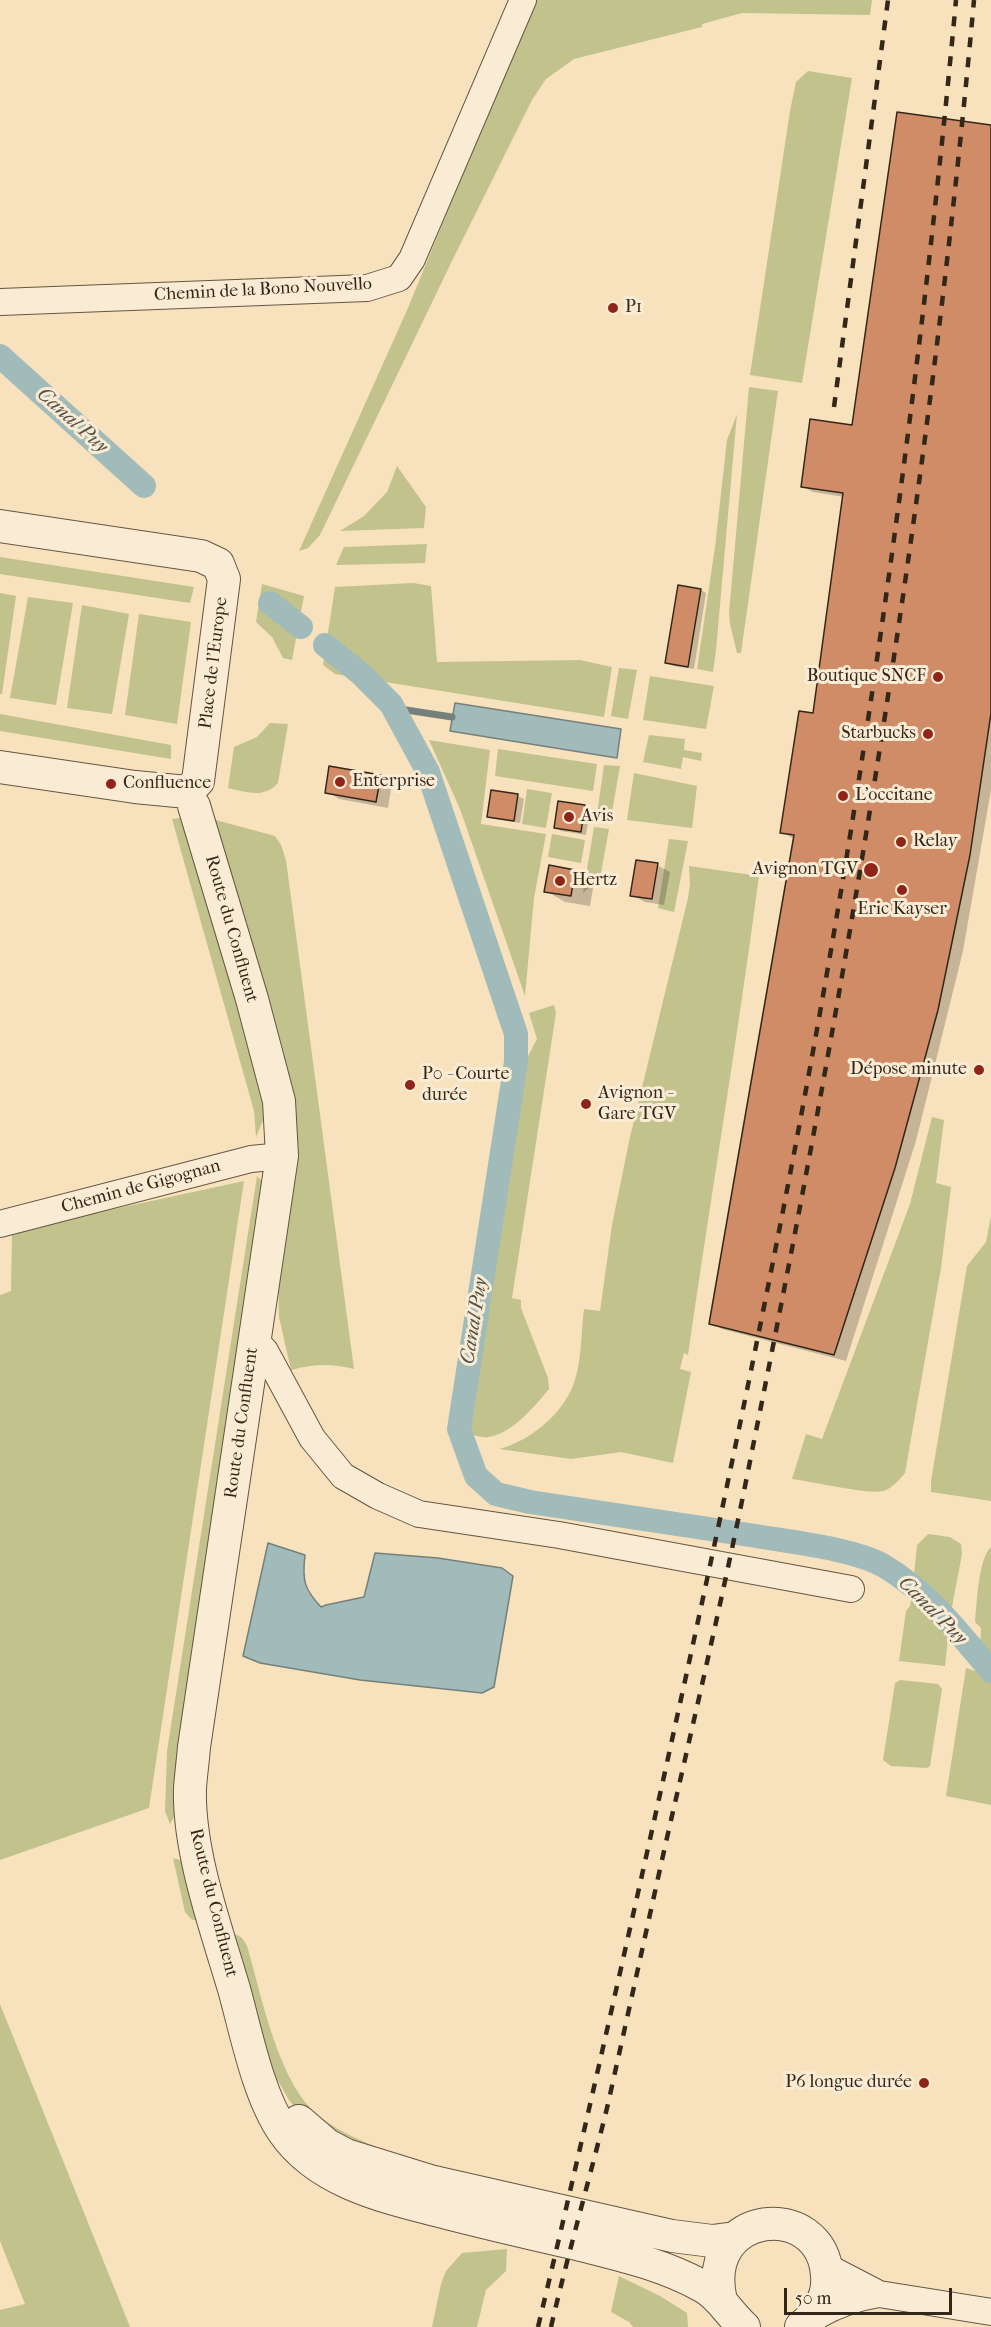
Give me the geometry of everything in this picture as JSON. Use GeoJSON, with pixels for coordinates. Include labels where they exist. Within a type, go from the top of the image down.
{"type":"FeatureCollection","features":[{"type":"Feature","properties":{"kind":"street","name":"Chemin de la Bono Nouvello"},"geometry":{"type":"LineString","coordinates":[[0,302],[368,288],[399,278],[412,259],[523,0]]}},
{"type":"Feature","properties":{"kind":"street","name":"Place de l'Europe"},"geometry":{"type":"LineString","coordinates":[[0,526],[201,556],[218,564],[224,579],[198,781],[191,799]]}},
{"type":"Feature","properties":{"kind":"street"},"geometry":{"type":"LineString","coordinates":[[0,767],[135,787],[191,799]]}},
{"type":"Feature","properties":{"kind":"street","name":"Route du Confluent"},"geometry":{"type":"LineString","coordinates":[[191,799],[252,999],[279,1101],[282,1156],[194,1747],[190,1789],[194,1835],[202,1875],[254,2058]]}},
{"type":"Feature","properties":{"kind":"street","name":"Chemin de Gigognan"},"geometry":{"type":"LineString","coordinates":[[0,1224],[251,1159],[282,1156]]}},
{"type":"Feature","properties":{"kind":"street"},"geometry":{"type":"LineString","coordinates":[[255,1340],[265,1351],[312,1438],[343,1476],[378,1496],[419,1514],[559,1535],[851,1589]]}},
{"type":"Feature","properties":{"kind":"street"},"geometry":{"type":"LineString","coordinates":[[254,2058],[270,2087],[289,2112],[309,2132],[346,2155],[430,2181],[672,2236],[712,2241],[735,2238]]}},
{"type":"Feature","properties":{"kind":"street"},"geometry":{"type":"LineString","coordinates":[[254,2058],[264,2092],[283,2131],[306,2156],[331,2175],[407,2203],[642,2260],[705,2287],[744,2327]]}},
{"type":"Feature","properties":{"kind":"street"},"geometry":{"type":"LineString","coordinates":[[721,2301],[717,2285],[718,2267],[724,2251],[735,2238],[754,2226],[770,2223],[785,2225],[800,2230],[812,2240],[821,2252],[827,2267],[828,2285],[823,2303],[807,2323]]}},
{"type":"Feature","properties":{"kind":"street"},"geometry":{"type":"LineString","coordinates":[[827,2267],[879,2294]]}},
{"type":"Feature","properties":{"kind":"street"},"geometry":{"type":"LineString","coordinates":[[807,2323],[836,2304],[858,2297],[879,2294],[991,2312]]}},
{"type":"Feature","properties":{"kind":"green space"},"geometry":{"type":"Polygon","coordinates":[[[534,0],[872,0],[870,15],[742,13],[702,24],[702,27],[574,59],[546,79],[532,100],[451,263],[320,535],[308,548],[299,551],[408,308],[534,0]]]}},
{"type":"Feature","properties":{"kind":"green space"},"geometry":{"type":"Polygon","coordinates":[[[808,71],[852,78],[802,383],[750,375],[790,111],[796,82],[808,71]]]}},
{"type":"Feature","properties":{"kind":"green space"},"geometry":{"type":"Polygon","coordinates":[[[749,387],[778,391],[741,653],[737,653],[729,613],[749,387]]]}},
{"type":"Feature","properties":{"kind":"green space"},"geometry":{"type":"Polygon","coordinates":[[[737,414],[713,672],[697,669],[715,547],[727,440],[737,414]]]}},
{"type":"Feature","properties":{"kind":"green space"},"geometry":{"type":"Polygon","coordinates":[[[397,466],[426,507],[424,528],[340,531],[364,516],[387,492],[397,466]]]}},
{"type":"Feature","properties":{"kind":"green space"},"geometry":{"type":"Polygon","coordinates":[[[427,544],[425,563],[336,565],[344,547],[427,544]]]}},
{"type":"Feature","properties":{"kind":"green space"},"geometry":{"type":"Polygon","coordinates":[[[0,557],[194,587],[190,603],[0,574],[0,557]]]}},
{"type":"Feature","properties":{"kind":"green space"},"geometry":{"type":"Polygon","coordinates":[[[413,583],[431,586],[437,662],[580,660],[612,667],[604,717],[335,674],[323,665],[335,587],[413,583]]]}},
{"type":"Feature","properties":{"kind":"green space"},"geometry":{"type":"Polygon","coordinates":[[[262,584],[304,596],[292,660],[283,658],[272,637],[256,622],[262,584]]]}},
{"type":"Feature","properties":{"kind":"green space"},"geometry":{"type":"Polygon","coordinates":[[[0,593],[16,596],[2,694],[0,694],[0,593]]]}},
{"type":"Feature","properties":{"kind":"green space"},"geometry":{"type":"Polygon","coordinates":[[[28,597],[73,603],[56,705],[10,698],[28,597]]]}},
{"type":"Feature","properties":{"kind":"green space"},"geometry":{"type":"Polygon","coordinates":[[[82,605],[129,614],[112,714],[67,708],[82,605]]]}},
{"type":"Feature","properties":{"kind":"green space"},"geometry":{"type":"Polygon","coordinates":[[[139,614],[191,622],[177,724],[125,715],[139,614]]]}},
{"type":"Feature","properties":{"kind":"green space"},"geometry":{"type":"Polygon","coordinates":[[[619,668],[637,670],[628,719],[611,716],[619,668]]]}},
{"type":"Feature","properties":{"kind":"green space"},"geometry":{"type":"Polygon","coordinates":[[[650,676],[714,686],[706,729],[643,720],[650,676]]]}},
{"type":"Feature","properties":{"kind":"green space"},"geometry":{"type":"Polygon","coordinates":[[[0,714],[171,745],[171,759],[0,731],[0,714]]]}},
{"type":"Feature","properties":{"kind":"green space"},"geometry":{"type":"Polygon","coordinates":[[[270,723],[288,724],[278,783],[261,793],[228,788],[234,747],[257,737],[270,723]]]}},
{"type":"Feature","properties":{"kind":"green space"},"geometry":{"type":"Polygon","coordinates":[[[649,735],[685,739],[684,750],[702,753],[701,761],[683,757],[681,769],[643,762],[649,735]]]}},
{"type":"Feature","properties":{"kind":"green space"},"geometry":{"type":"Polygon","coordinates":[[[429,740],[490,750],[481,824],[546,834],[534,898],[525,996],[460,809],[429,740]]]}},
{"type":"Feature","properties":{"kind":"green space"},"geometry":{"type":"Polygon","coordinates":[[[498,749],[597,764],[593,791],[495,776],[498,749]]]}},
{"type":"Feature","properties":{"kind":"green space"},"geometry":{"type":"Polygon","coordinates":[[[604,765],[620,766],[611,818],[597,814],[604,765]]]}},
{"type":"Feature","properties":{"kind":"green space"},"geometry":{"type":"Polygon","coordinates":[[[634,773],[697,786],[692,828],[627,820],[634,773]]]}},
{"type":"Feature","properties":{"kind":"green space"},"geometry":{"type":"Polygon","coordinates":[[[527,789],[552,793],[546,828],[522,824],[527,789]]]}},
{"type":"Feature","properties":{"kind":"green space"},"geometry":{"type":"Polygon","coordinates":[[[180,818],[185,823],[191,837],[267,1111],[256,1137],[254,1111],[172,819],[180,818]]]}},
{"type":"Feature","properties":{"kind":"green space"},"geometry":{"type":"Polygon","coordinates":[[[212,819],[275,836],[286,860],[354,1369],[322,1365],[291,1370],[279,1317],[278,1274],[292,1164],[212,819]]]}},
{"type":"Feature","properties":{"kind":"green space"},"geometry":{"type":"Polygon","coordinates":[[[594,827],[609,829],[600,878],[583,893],[594,827]]]}},
{"type":"Feature","properties":{"kind":"green space"},"geometry":{"type":"Polygon","coordinates":[[[552,834],[585,840],[581,863],[548,857],[552,834]]]}},
{"type":"Feature","properties":{"kind":"green space"},"geometry":{"type":"Polygon","coordinates":[[[669,839],[688,841],[674,912],[658,908],[669,839]]]}},
{"type":"Feature","properties":{"kind":"green space"},"geometry":{"type":"Polygon","coordinates":[[[689,866],[759,876],[688,1355],[684,1353],[680,1369],[691,1372],[673,1463],[621,1452],[571,1459],[499,1449],[533,1433],[544,1425],[562,1405],[577,1374],[584,1309],[600,1311],[612,1225],[630,1137],[688,898],[689,866]]]}},
{"type":"Feature","properties":{"kind":"green space"},"geometry":{"type":"Polygon","coordinates":[[[554,1005],[556,1013],[512,1298],[521,1300],[521,1308],[548,1378],[549,1389],[530,1411],[506,1431],[481,1437],[469,1434],[527,1058],[537,1039],[529,1013],[554,1005]]]}},
{"type":"Feature","properties":{"kind":"green space"},"geometry":{"type":"Polygon","coordinates":[[[932,1117],[944,1120],[936,1183],[951,1187],[941,1268],[905,1473],[890,1488],[876,1492],[792,1479],[806,1434],[822,1439],[910,1204],[932,1117]]]}},
{"type":"Feature","properties":{"kind":"green space"},"geometry":{"type":"Polygon","coordinates":[[[257,1176],[262,1181],[265,1191],[176,1813],[170,1824],[165,1811],[167,1751],[257,1176]]]}},
{"type":"Feature","properties":{"kind":"green space"},"geometry":{"type":"Polygon","coordinates":[[[244,1181],[149,1808],[0,1860],[0,1295],[11,1291],[12,1231],[244,1181]]]}},
{"type":"Feature","properties":{"kind":"green space"},"geometry":{"type":"Polygon","coordinates":[[[991,1216],[991,1501],[931,1492],[931,1481],[967,1266],[986,1242],[991,1216]]]}},
{"type":"Feature","properties":{"kind":"green space"},"geometry":{"type":"Polygon","coordinates":[[[928,1534],[950,1537],[961,1544],[962,1554],[951,1612],[914,1575],[917,1545],[928,1534]]]}},
{"type":"Feature","properties":{"kind":"green space"},"geometry":{"type":"Polygon","coordinates":[[[991,1547],[991,1663],[980,1649],[981,1628],[975,1622],[983,1561],[991,1547]]]}},
{"type":"Feature","properties":{"kind":"green space"},"geometry":{"type":"Polygon","coordinates":[[[913,1592],[949,1631],[945,1666],[899,1661],[906,1611],[910,1606],[913,1592]]]}},
{"type":"Feature","properties":{"kind":"green space"},"geometry":{"type":"Polygon","coordinates":[[[977,1656],[991,1673],[991,1805],[946,1796],[966,1668],[975,1671],[977,1656]]]}},
{"type":"Feature","properties":{"kind":"green space"},"geometry":{"type":"Polygon","coordinates":[[[900,1680],[938,1684],[942,1689],[930,1766],[927,1768],[891,1766],[883,1760],[895,1683],[900,1680]]]}},
{"type":"Feature","properties":{"kind":"green space"},"geometry":{"type":"Polygon","coordinates":[[[173,1858],[183,1861],[200,1922],[191,1919],[185,1912],[173,1858]]]}},
{"type":"Feature","properties":{"kind":"green space"},"geometry":{"type":"Polygon","coordinates":[[[230,1934],[241,1937],[247,1946],[273,2038],[282,2062],[305,2102],[320,2117],[335,2127],[442,2180],[307,2122],[289,2100],[274,2074],[230,1934]]]}},
{"type":"Feature","properties":{"kind":"green space"},"geometry":{"type":"Polygon","coordinates":[[[0,2004],[130,2327],[0,2327],[0,2310],[25,2304],[0,2241],[0,2004]]]}},
{"type":"Feature","properties":{"kind":"green space"},"geometry":{"type":"Polygon","coordinates":[[[507,2249],[506,2271],[486,2290],[477,2327],[432,2327],[446,2271],[462,2253],[507,2249]]]}},
{"type":"Feature","properties":{"kind":"green space"},"geometry":{"type":"Polygon","coordinates":[[[619,2276],[660,2296],[687,2313],[688,2327],[633,2327],[629,2322],[611,2312],[619,2276]]]}},
{"type":"Feature","properties":{"kind":"water"},"geometry":{"type":"Polygon","coordinates":[[[455,703],[621,729],[617,758],[450,731],[455,703]]]}},
{"type":"Feature","properties":{"kind":"water"},"geometry":{"type":"Polygon","coordinates":[[[268,1543],[305,1555],[306,1584],[311,1595],[321,1607],[364,1597],[375,1553],[438,1558],[502,1568],[513,1576],[494,1687],[482,1693],[360,1680],[260,1663],[243,1656],[268,1543]]]}},
{"type":"Feature","properties":{"kind":"building"},"geometry":{"type":"Polygon","coordinates":[[[897,112],[991,125],[991,713],[970,855],[938,1010],[895,1168],[834,1355],[709,1324],[794,835],[780,833],[799,711],[813,713],[843,493],[801,487],[810,419],[852,425],[897,112]]]}},
{"type":"Feature","properties":{"kind":"building"},"geometry":{"type":"Polygon","coordinates":[[[678,585],[701,589],[688,667],[665,663],[678,585]]]}},
{"type":"Feature","properties":{"kind":"building"},"geometry":{"type":"Polygon","coordinates":[[[329,766],[381,775],[376,802],[325,793],[329,766]]]}},
{"type":"Feature","properties":{"kind":"building"},"geometry":{"type":"Polygon","coordinates":[[[491,790],[518,794],[514,821],[487,817],[491,790]]]}},
{"type":"Feature","properties":{"kind":"building","name":"Avis"},"geometry":{"type":"Polygon","coordinates":[[[558,801],[585,805],[581,832],[554,828],[558,801]]]}},
{"type":"Feature","properties":{"kind":"building"},"geometry":{"type":"Polygon","coordinates":[[[636,860],[658,863],[652,899],[630,896],[636,860]]]}},
{"type":"Feature","properties":{"kind":"building","name":"Hertz"},"geometry":{"type":"Polygon","coordinates":[[[549,865],[575,870],[571,896],[544,892],[549,865]]]}},
{"type":"Feature","properties":{"kind":"waterway","name":"Canal Puy"},"geometry":{"type":"LineString","coordinates":[[0,356],[144,486]]}},
{"type":"Feature","properties":{"kind":"waterway","name":"Canal Puy"},"geometry":{"type":"LineString","coordinates":[[270,603],[301,627]]}},
{"type":"Feature","properties":{"kind":"waterway","name":"Canal Puy"},"geometry":{"type":"LineString","coordinates":[[325,645],[361,674],[391,704],[428,772],[516,1034],[516,1062],[459,1429],[476,1476],[496,1494],[530,1502],[804,1544],[872,1560],[900,1576],[929,1601],[991,1671]]}},
{"type":"Feature","properties":{"kind":"waterway"},"geometry":{"type":"LineString","coordinates":[[393,708],[452,717]]}},
{"type":"Feature","properties":{"kind":"railway"},"geometry":{"type":"LineString","coordinates":[[834,407],[888,0]]}},
{"type":"Feature","properties":{"kind":"railway"},"geometry":{"type":"LineString","coordinates":[[538,2327],[578,2158],[731,1466],[787,1192],[837,917],[901,487],[936,195],[956,0]]}},
{"type":"Feature","properties":{"kind":"railway"},"geometry":{"type":"LineString","coordinates":[[551,2327],[607,2108],[723,1590],[789,1267],[822,1087],[854,907],[910,545],[935,364],[974,0]]}},
{"type":"Feature","properties":{"kind":"place","name":"P1"},"geometry":{"type":"Point","coordinates":[613,308]}},
{"type":"Feature","properties":{"kind":"place","name":"Boutique SNCF"},"geometry":{"type":"Point","coordinates":[938,677]}},
{"type":"Feature","properties":{"kind":"place","name":"Starbucks"},"geometry":{"type":"Point","coordinates":[928,734]}},
{"type":"Feature","properties":{"kind":"place","name":"Enterprise"},"geometry":{"type":"Point","coordinates":[340,782]}},
{"type":"Feature","properties":{"kind":"place","name":"Confluence"},"geometry":{"type":"Point","coordinates":[111,784]}},
{"type":"Feature","properties":{"kind":"place","name":"L'occitane"},"geometry":{"type":"Point","coordinates":[843,796]}},
{"type":"Feature","properties":{"kind":"place","name":"Avis"},"geometry":{"type":"Point","coordinates":[569,817]}},
{"type":"Feature","properties":{"kind":"place","name":"Relay"},"geometry":{"type":"Point","coordinates":[901,842]}},
{"type":"Feature","properties":{"kind":"place","name":"Avignon TGV"},"geometry":{"type":"Point","coordinates":[871,870]}},
{"type":"Feature","properties":{"kind":"place","name":"Hertz"},"geometry":{"type":"Point","coordinates":[560,881]}},
{"type":"Feature","properties":{"kind":"place","name":"Eric Kayser"},"geometry":{"type":"Point","coordinates":[902,890]}},
{"type":"Feature","properties":{"kind":"place","name":"Dépose minute"},"geometry":{"type":"Point","coordinates":[979,1070]}},
{"type":"Feature","properties":{"kind":"place","name":"P0 - Courte durée"},"geometry":{"type":"Point","coordinates":[410,1085]}},
{"type":"Feature","properties":{"kind":"place","name":"Avignon - Gare TGV"},"geometry":{"type":"Point","coordinates":[586,1104]}},
{"type":"Feature","properties":{"kind":"place","name":"P6 longue durée"},"geometry":{"type":"Point","coordinates":[924,2083]}}]}
